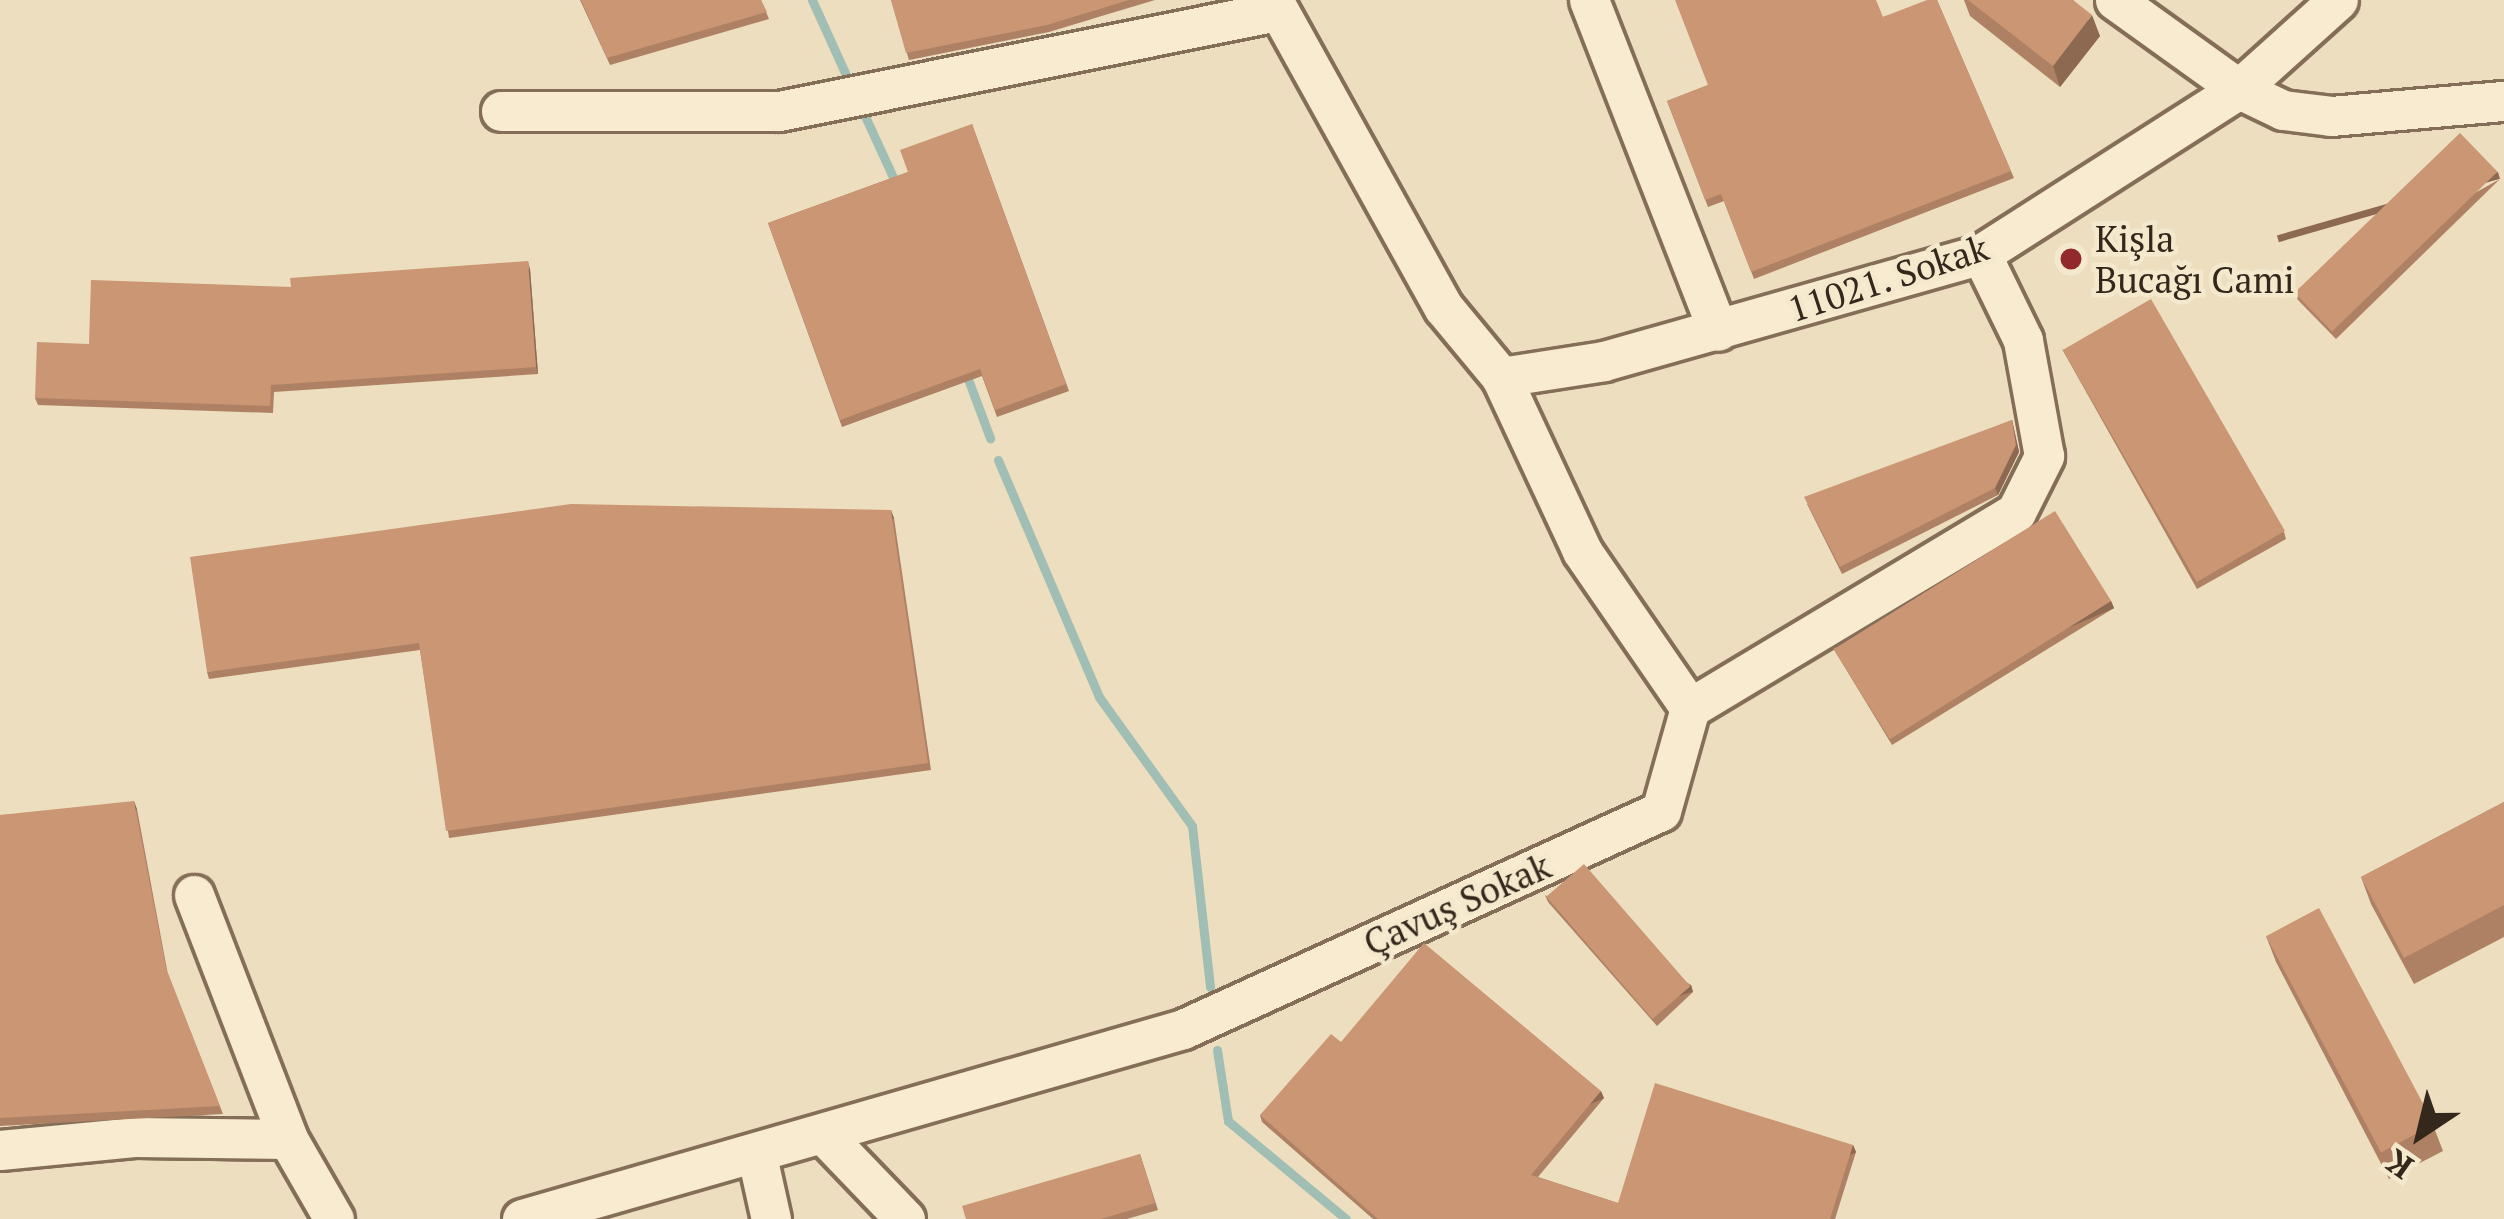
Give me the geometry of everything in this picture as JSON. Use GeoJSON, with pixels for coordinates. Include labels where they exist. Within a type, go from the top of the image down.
{"type":"FeatureCollection","features":[{"type":"Feature","properties":{"kind":"street"},"geometry":{"type":"LineString","coordinates":[[1589,0],[1718,331]]}},
{"type":"Feature","properties":{"kind":"street"},"geometry":{"type":"LineString","coordinates":[[2115,0],[2239,89],[2283,110],[2331,116],[2504,101]]}},
{"type":"Feature","properties":{"kind":"street","name":"11021. Sokak"},"geometry":{"type":"LineString","coordinates":[[1501,377],[1718,331],[1981,254],[2239,89],[2338,0]]}},
{"type":"Feature","properties":{"kind":"street"},"geometry":{"type":"LineString","coordinates":[[501,112],[779,111],[944,80],[1275,6],[1444,308],[1501,377],[1582,551],[1690,708],[2016,512],[2044,457],[2023,340],[1981,254]]}},
{"type":"Feature","properties":{"kind":"street","name":"Çavuş Sokak"},"geometry":{"type":"LineString","coordinates":[[522,1219],[826,1137],[1183,1029],[1660,812],[1690,708]]}},
{"type":"Feature","properties":{"kind":"street"},"geometry":{"type":"LineString","coordinates":[[194,896],[288,1139],[334,1219]]}},
{"type":"Feature","properties":{"kind":"street"},"geometry":{"type":"LineString","coordinates":[[0,1150],[136,1137],[288,1139]]}},
{"type":"Feature","properties":{"kind":"street"},"geometry":{"type":"LineString","coordinates":[[826,1137],[904,1219]]}},
{"type":"Feature","properties":{"kind":"street"},"geometry":{"type":"LineString","coordinates":[[758,1156],[771,1219]]}},
{"type":"Feature","properties":{"kind":"building"},"geometry":{"type":"Polygon","coordinates":[[[581,0],[761,0],[767,12],[607,58],[581,0]]]}},
{"type":"Feature","properties":{"kind":"building"},"geometry":{"type":"Polygon","coordinates":[[[891,0],[1129,0],[1047,25],[906,53],[891,0]]]}},
{"type":"Feature","properties":{"kind":"building"},"geometry":{"type":"Polygon","coordinates":[[[1675,0],[1876,0],[1883,17],[1937,0],[2011,171],[1751,272],[1721,194],[1705,200],[1667,101],[1708,85],[1675,0]]]}},
{"type":"Feature","properties":{"kind":"building"},"geometry":{"type":"Polygon","coordinates":[[[1968,0],[2073,0],[2092,15],[2053,66],[1968,0]]]}},
{"type":"Feature","properties":{"kind":"building"},"geometry":{"type":"Polygon","coordinates":[[[972,124],[1066,384],[995,410],[980,369],[840,420],[768,223],[908,172],[900,150],[972,124]]]}},
{"type":"Feature","properties":{"kind":"building"},"geometry":{"type":"Polygon","coordinates":[[[2460,133],[2498,172],[2332,332],[2295,293],[2460,133]]]}},
{"type":"Feature","properties":{"kind":"building"},"geometry":{"type":"Polygon","coordinates":[[[528,261],[536,367],[271,385],[270,406],[35,398],[37,342],[89,344],[91,280],[291,287],[290,278],[528,261]]]}},
{"type":"Feature","properties":{"kind":"building"},"geometry":{"type":"Polygon","coordinates":[[[2151,299],[2285,531],[2197,582],[2063,350],[2151,299]]]}},
{"type":"Feature","properties":{"kind":"building"},"geometry":{"type":"Polygon","coordinates":[[[2012,420],[2016,445],[1995,488],[1840,567],[1804,497],[2012,420]]]}},
{"type":"Feature","properties":{"kind":"building"},"geometry":{"type":"Polygon","coordinates":[[[571,504],[891,510],[928,763],[446,831],[419,643],[207,672],[190,557],[571,504]]]}},
{"type":"Feature","properties":{"kind":"building"},"geometry":{"type":"Polygon","coordinates":[[[2055,511],[2111,601],[1890,739],[1834,649],[2055,511]]]}},
{"type":"Feature","properties":{"kind":"building"},"geometry":{"type":"Polygon","coordinates":[[[134,801],[166,968],[220,1106],[0,1118],[0,815],[134,801]]]}},
{"type":"Feature","properties":{"kind":"building"},"geometry":{"type":"Polygon","coordinates":[[[2504,802],[2504,905],[2404,958],[2361,877],[2504,802]]]}},
{"type":"Feature","properties":{"kind":"building"},"geometry":{"type":"Polygon","coordinates":[[[1584,864],[1690,986],[1653,1019],[1546,897],[1584,864]]]}},
{"type":"Feature","properties":{"kind":"building"},"geometry":{"type":"Polygon","coordinates":[[[2319,908],[2434,1124],[2381,1152],[2266,936],[2319,908]]]}},
{"type":"Feature","properties":{"kind":"building"},"geometry":{"type":"Polygon","coordinates":[[[1424,943],[1601,1091],[1531,1175],[1618,1203],[1655,1083],[1853,1145],[1830,1219],[1378,1219],[1260,1115],[1331,1034],[1341,1042],[1424,943]]]}},
{"type":"Feature","properties":{"kind":"building"},"geometry":{"type":"Polygon","coordinates":[[[1140,1154],[1155,1203],[1101,1219],[966,1219],[962,1206],[1140,1154]]]}},
{"type":"Feature","properties":{"kind":"waterway"},"geometry":{"type":"LineString","coordinates":[[812,0],[852,88]]}},
{"type":"Feature","properties":{"kind":"waterway"},"geometry":{"type":"LineString","coordinates":[[859,103],[897,186]]}},
{"type":"Feature","properties":{"kind":"waterway"},"geometry":{"type":"LineString","coordinates":[[965,371],[990,438]]}},
{"type":"Feature","properties":{"kind":"waterway"},"geometry":{"type":"LineString","coordinates":[[998,460],[1099,697],[1192,826],[1210,987]]}},
{"type":"Feature","properties":{"kind":"waterway"},"geometry":{"type":"LineString","coordinates":[[1217,1050],[1228,1121],[1346,1219]]}},
{"type":"Feature","properties":{"kind":"place","name":"Kişla Bucağı Cami"},"geometry":{"type":"Point","coordinates":[2071,259]}}]}
